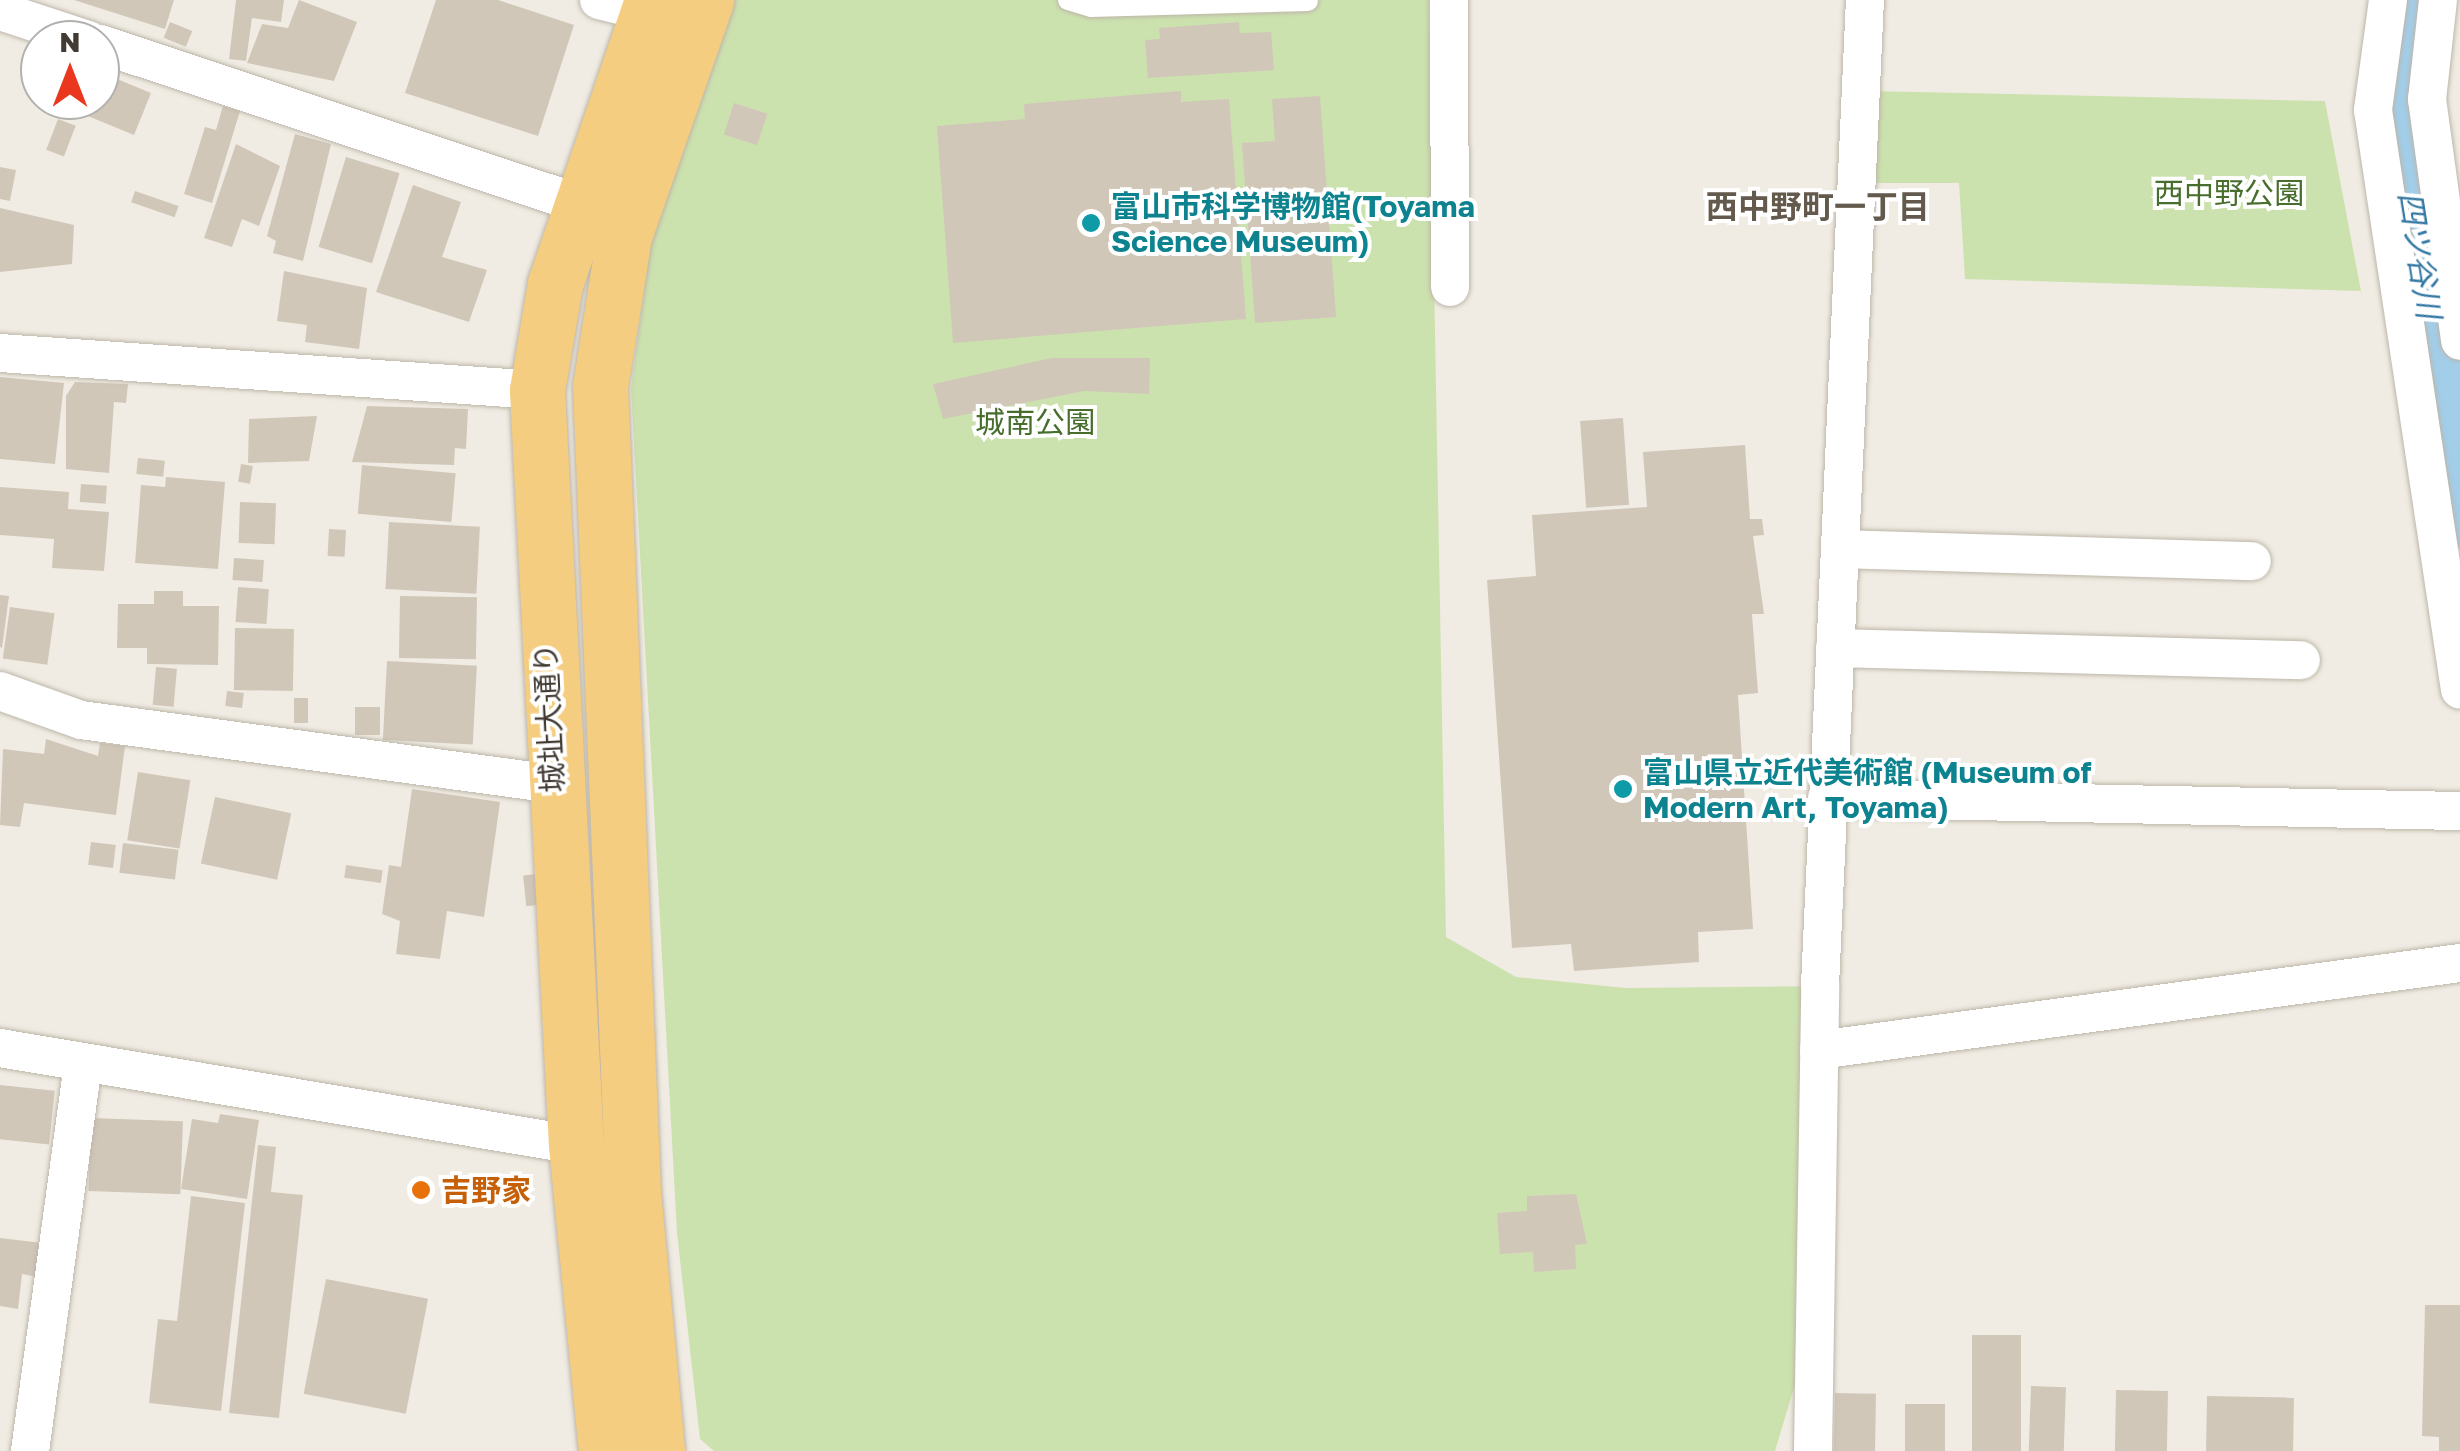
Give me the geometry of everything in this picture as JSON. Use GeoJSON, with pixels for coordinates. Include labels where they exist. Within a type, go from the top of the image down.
{"type":"FeatureCollection","features":[{"type":"Feature","properties":{"kind":"highway","name":"城址大通り"},"geometry":{"type":"LineString","coordinates":[[656,1451],[633,1192],[600,387],[624,236],[706,0]]}},
{"type":"Feature","properties":{"kind":"highway","name":"城址大通り"},"geometry":{"type":"LineString","coordinates":[[606,1451],[576,1145],[552,784],[537,390],[633,4]]}},
{"type":"Feature","properties":{"kind":"street"},"geometry":{"type":"LineString","coordinates":[[1449,0],[1450,287]]}},
{"type":"Feature","properties":{"kind":"street"},"geometry":{"type":"LineString","coordinates":[[1813,1451],[1826,798],[1865,0]]}},
{"type":"Feature","properties":{"kind":"street"},"geometry":{"type":"LineString","coordinates":[[2388,0],[2373,75],[2382,176],[2460,690]]}},
{"type":"Feature","properties":{"kind":"street"},"geometry":{"type":"LineString","coordinates":[[2438,0],[2427,99],[2449,191],[2460,341]]}},
{"type":"Feature","properties":{"kind":"street"},"geometry":{"type":"LineString","coordinates":[[0,11],[27,20]]}},
{"type":"Feature","properties":{"kind":"street"},"geometry":{"type":"LineString","coordinates":[[120,51],[581,204]]}},
{"type":"Feature","properties":{"kind":"street"},"geometry":{"type":"LineString","coordinates":[[2382,176],[2449,191]]}},
{"type":"Feature","properties":{"kind":"street"},"geometry":{"type":"LineString","coordinates":[[0,353],[537,390]]}},
{"type":"Feature","properties":{"kind":"street"},"geometry":{"type":"LineString","coordinates":[[1840,549],[2252,561]]}},
{"type":"Feature","properties":{"kind":"street"},"geometry":{"type":"LineString","coordinates":[[1835,648],[2301,660]]}},
{"type":"Feature","properties":{"kind":"street"},"geometry":{"type":"LineString","coordinates":[[0,691],[81,720],[552,784]]}},
{"type":"Feature","properties":{"kind":"street"},"geometry":{"type":"LineString","coordinates":[[1826,798],[2460,810]]}},
{"type":"Feature","properties":{"kind":"street"},"geometry":{"type":"LineString","coordinates":[[1818,1050],[2460,963]]}},
{"type":"Feature","properties":{"kind":"street"},"geometry":{"type":"LineString","coordinates":[[0,1048],[576,1145]]}},
{"type":"Feature","properties":{"kind":"street"},"geometry":{"type":"LineString","coordinates":[[30,1451],[83,1063]]}},
{"type":"Feature","properties":{"kind":"lane"},"geometry":{"type":"LineString","coordinates":[[1068,0],[1091,8],[1308,1]]}},
{"type":"Feature","properties":{"kind":"green space","name":"城南公園"},"geometry":{"type":"Polygon","coordinates":[[[735,0],[1429,0],[1446,937],[1516,977],[1626,988],[1820,986],[1816,1315],[1775,1451],[714,1451],[700,1439],[677,1233],[631,388],[651,241],[735,0]]]}},
{"type":"Feature","properties":{"kind":"green space","name":"西中野公園"},"geometry":{"type":"Polygon","coordinates":[[[1869,91],[2325,101],[2361,291],[1965,279],[1959,183],[1859,183],[1869,91]]]}},
{"type":"Feature","properties":{"kind":"building"},"geometry":{"type":"Polygon","coordinates":[[[74,0],[174,0],[165,29],[74,0]]]}},
{"type":"Feature","properties":{"kind":"building"},"geometry":{"type":"Polygon","coordinates":[[[236,0],[284,0],[281,22],[252,18],[246,61],[229,59],[236,0]]]}},
{"type":"Feature","properties":{"kind":"building"},"geometry":{"type":"Polygon","coordinates":[[[299,0],[357,22],[334,81],[247,63],[262,24],[288,28],[299,0]]]}},
{"type":"Feature","properties":{"kind":"building"},"geometry":{"type":"Polygon","coordinates":[[[436,0],[498,0],[574,25],[538,136],[405,93],[436,0]]]}},
{"type":"Feature","properties":{"kind":"building"},"geometry":{"type":"Polygon","coordinates":[[[170,22],[192,31],[186,47],[164,38],[170,22]]]}},
{"type":"Feature","properties":{"kind":"building"},"geometry":{"type":"Polygon","coordinates":[[[1239,22],[1240,33],[1271,32],[1274,70],[1148,78],[1145,40],[1160,39],[1159,28],[1239,22]]]}},
{"type":"Feature","properties":{"kind":"building"},"geometry":{"type":"Polygon","coordinates":[[[120,80],[151,93],[134,135],[97,120],[120,120],[120,80]]]}},
{"type":"Feature","properties":{"kind":"building","name":"富山市科学博物館(Toyama Science Museum)"},"geometry":{"type":"Polygon","coordinates":[[[1181,91],[1181,102],[1229,99],[1246,319],[953,343],[937,126],[1025,119],[1024,104],[1181,91]]]}},
{"type":"Feature","properties":{"kind":"building"},"geometry":{"type":"Polygon","coordinates":[[[1320,96],[1336,317],[1255,323],[1242,143],[1275,141],[1272,99],[1320,96]]]}},
{"type":"Feature","properties":{"kind":"building"},"geometry":{"type":"Polygon","coordinates":[[[734,103],[767,114],[757,145],[724,134],[734,103]]]}},
{"type":"Feature","properties":{"kind":"building"},"geometry":{"type":"Polygon","coordinates":[[[223,106],[240,111],[212,203],[184,194],[205,127],[216,130],[223,106]]]}},
{"type":"Feature","properties":{"kind":"building"},"geometry":{"type":"Polygon","coordinates":[[[58,120],[76,126],[64,157],[46,150],[58,120]]]}},
{"type":"Feature","properties":{"kind":"building"},"geometry":{"type":"Polygon","coordinates":[[[295,134],[331,144],[303,261],[273,253],[276,241],[267,236],[295,134]]]}},
{"type":"Feature","properties":{"kind":"building"},"geometry":{"type":"Polygon","coordinates":[[[236,144],[280,166],[259,226],[242,219],[232,247],[204,238],[236,144]]]}},
{"type":"Feature","properties":{"kind":"building"},"geometry":{"type":"Polygon","coordinates":[[[346,157],[400,173],[372,263],[319,247],[346,157]]]}},
{"type":"Feature","properties":{"kind":"building"},"geometry":{"type":"Polygon","coordinates":[[[0,167],[16,170],[10,201],[0,199],[0,167]]]}},
{"type":"Feature","properties":{"kind":"building"},"geometry":{"type":"Polygon","coordinates":[[[413,185],[461,202],[442,257],[487,270],[469,322],[376,292],[413,185]]]}},
{"type":"Feature","properties":{"kind":"building"},"geometry":{"type":"Polygon","coordinates":[[[135,191],[178,206],[175,217],[131,202],[135,191]]]}},
{"type":"Feature","properties":{"kind":"building"},"geometry":{"type":"Polygon","coordinates":[[[0,208],[74,225],[72,264],[0,272],[0,208]]]}},
{"type":"Feature","properties":{"kind":"building"},"geometry":{"type":"Polygon","coordinates":[[[284,271],[367,288],[359,349],[305,342],[307,325],[277,321],[284,271]]]}},
{"type":"Feature","properties":{"kind":"building"},"geometry":{"type":"Polygon","coordinates":[[[1052,358],[1150,358],[1149,394],[1084,391],[943,419],[933,384],[1052,358]]]}},
{"type":"Feature","properties":{"kind":"building"},"geometry":{"type":"Polygon","coordinates":[[[0,377],[64,383],[55,464],[0,459],[0,377]]]}},
{"type":"Feature","properties":{"kind":"building"},"geometry":{"type":"Polygon","coordinates":[[[75,382],[128,384],[126,403],[114,402],[109,473],[66,469],[66,396],[75,382]]]}},
{"type":"Feature","properties":{"kind":"building"},"geometry":{"type":"Polygon","coordinates":[[[367,406],[468,409],[466,449],[455,448],[454,465],[352,462],[367,406]]]}},
{"type":"Feature","properties":{"kind":"building"},"geometry":{"type":"Polygon","coordinates":[[[317,416],[309,461],[248,463],[249,419],[317,416]]]}},
{"type":"Feature","properties":{"kind":"building"},"geometry":{"type":"Polygon","coordinates":[[[1623,418],[1629,505],[1586,508],[1580,421],[1623,418]]]}},
{"type":"Feature","properties":{"kind":"building","name":"富山県立近代美術館 (Museum of Modern Art, Toyama)"},"geometry":{"type":"Polygon","coordinates":[[[1745,445],[1750,519],[1762,519],[1764,535],[1753,536],[1764,614],[1752,614],[1758,693],[1738,695],[1753,929],[1698,932],[1699,962],[1574,971],[1571,944],[1512,948],[1487,580],[1536,576],[1532,515],[1647,507],[1643,452],[1745,445]]]}},
{"type":"Feature","properties":{"kind":"building"},"geometry":{"type":"Polygon","coordinates":[[[138,458],[165,461],[163,477],[136,474],[138,458]]]}},
{"type":"Feature","properties":{"kind":"building"},"geometry":{"type":"Polygon","coordinates":[[[241,464],[253,466],[250,484],[238,482],[241,464]]]}},
{"type":"Feature","properties":{"kind":"building"},"geometry":{"type":"Polygon","coordinates":[[[362,465],[456,473],[451,522],[358,514],[362,465]]]}},
{"type":"Feature","properties":{"kind":"building"},"geometry":{"type":"Polygon","coordinates":[[[166,477],[225,482],[218,569],[135,563],[141,485],[165,487],[166,477]]]}},
{"type":"Feature","properties":{"kind":"building"},"geometry":{"type":"Polygon","coordinates":[[[81,484],[107,486],[106,504],[80,502],[81,484]]]}},
{"type":"Feature","properties":{"kind":"building"},"geometry":{"type":"Polygon","coordinates":[[[0,487],[69,492],[68,509],[109,512],[104,571],[52,568],[54,539],[0,535],[0,487]]]}},
{"type":"Feature","properties":{"kind":"building"},"geometry":{"type":"Polygon","coordinates":[[[240,502],[276,503],[275,544],[239,543],[240,502]]]}},
{"type":"Feature","properties":{"kind":"building"},"geometry":{"type":"Polygon","coordinates":[[[389,522],[480,527],[476,594],[385,589],[389,522]]]}},
{"type":"Feature","properties":{"kind":"building"},"geometry":{"type":"Polygon","coordinates":[[[329,529],[346,530],[345,557],[328,556],[329,529]]]}},
{"type":"Feature","properties":{"kind":"building"},"geometry":{"type":"Polygon","coordinates":[[[234,558],[264,560],[262,582],[232,580],[234,558]]]}},
{"type":"Feature","properties":{"kind":"building"},"geometry":{"type":"Polygon","coordinates":[[[238,587],[269,589],[266,624],[236,622],[238,587]]]}},
{"type":"Feature","properties":{"kind":"building"},"geometry":{"type":"Polygon","coordinates":[[[154,591],[183,591],[183,606],[219,606],[218,665],[147,664],[147,648],[117,648],[118,604],[154,604],[154,591]]]}},
{"type":"Feature","properties":{"kind":"building"},"geometry":{"type":"Polygon","coordinates":[[[0,595],[9,596],[2,648],[0,647],[0,595]]]}},
{"type":"Feature","properties":{"kind":"building"},"geometry":{"type":"Polygon","coordinates":[[[400,596],[477,597],[476,659],[399,658],[400,596]]]}},
{"type":"Feature","properties":{"kind":"building"},"geometry":{"type":"Polygon","coordinates":[[[10,607],[55,613],[47,665],[3,658],[10,607]]]}},
{"type":"Feature","properties":{"kind":"building"},"geometry":{"type":"Polygon","coordinates":[[[235,628],[294,629],[293,691],[234,690],[235,628]]]}},
{"type":"Feature","properties":{"kind":"building"},"geometry":{"type":"Polygon","coordinates":[[[387,661],[477,666],[473,745],[383,740],[387,661]]]}},
{"type":"Feature","properties":{"kind":"building"},"geometry":{"type":"Polygon","coordinates":[[[156,667],[177,669],[174,707],[153,705],[156,667]]]}},
{"type":"Feature","properties":{"kind":"building"},"geometry":{"type":"Polygon","coordinates":[[[227,691],[244,693],[242,708],[225,706],[227,691]]]}},
{"type":"Feature","properties":{"kind":"building"},"geometry":{"type":"Polygon","coordinates":[[[294,698],[308,698],[308,723],[294,723],[294,698]]]}},
{"type":"Feature","properties":{"kind":"building"},"geometry":{"type":"Polygon","coordinates":[[[355,707],[380,707],[380,735],[355,735],[355,707]]]}},
{"type":"Feature","properties":{"kind":"building"},"geometry":{"type":"Polygon","coordinates":[[[46,739],[98,756],[100,743],[125,746],[116,815],[24,803],[20,827],[0,825],[3,749],[44,754],[46,739]]]}},
{"type":"Feature","properties":{"kind":"building"},"geometry":{"type":"Polygon","coordinates":[[[138,772],[190,780],[180,848],[127,840],[138,772]]]}},
{"type":"Feature","properties":{"kind":"building"},"geometry":{"type":"Polygon","coordinates":[[[412,789],[500,802],[484,917],[447,911],[440,959],[396,954],[400,921],[382,914],[389,865],[401,867],[412,789]]]}},
{"type":"Feature","properties":{"kind":"building"},"geometry":{"type":"Polygon","coordinates":[[[215,797],[291,813],[277,880],[201,864],[215,797]]]}},
{"type":"Feature","properties":{"kind":"building"},"geometry":{"type":"Polygon","coordinates":[[[91,842],[116,845],[113,868],[88,865],[91,842]]]}},
{"type":"Feature","properties":{"kind":"building"},"geometry":{"type":"Polygon","coordinates":[[[123,843],[179,850],[175,880],[119,873],[123,843]]]}},
{"type":"Feature","properties":{"kind":"building"},"geometry":{"type":"Polygon","coordinates":[[[346,865],[383,870],[381,883],[344,878],[346,865]]]}},
{"type":"Feature","properties":{"kind":"building"},"geometry":{"type":"Polygon","coordinates":[[[537,874],[540,905],[526,906],[523,875],[537,874]]]}},
{"type":"Feature","properties":{"kind":"building"},"geometry":{"type":"Polygon","coordinates":[[[0,1085],[55,1091],[49,1144],[0,1139],[0,1085]]]}},
{"type":"Feature","properties":{"kind":"building"},"geometry":{"type":"Polygon","coordinates":[[[220,1114],[259,1120],[247,1199],[181,1189],[192,1119],[218,1123],[220,1114]]]}},
{"type":"Feature","properties":{"kind":"building"},"geometry":{"type":"Polygon","coordinates":[[[91,1118],[183,1121],[180,1194],[88,1191],[91,1118]]]}},
{"type":"Feature","properties":{"kind":"building"},"geometry":{"type":"Polygon","coordinates":[[[258,1145],[276,1147],[271,1192],[303,1195],[279,1418],[229,1413],[258,1145]]]}},
{"type":"Feature","properties":{"kind":"building"},"geometry":{"type":"Polygon","coordinates":[[[1576,1194],[1587,1244],[1575,1245],[1576,1269],[1534,1272],[1533,1252],[1500,1254],[1497,1213],[1527,1211],[1527,1196],[1576,1194]]]}},
{"type":"Feature","properties":{"kind":"building"},"geometry":{"type":"Polygon","coordinates":[[[191,1196],[245,1203],[221,1411],[149,1403],[158,1319],[177,1321],[191,1196]]]}},
{"type":"Feature","properties":{"kind":"building"},"geometry":{"type":"Polygon","coordinates":[[[0,1238],[42,1243],[38,1277],[22,1274],[18,1309],[0,1306],[0,1238]]]}},
{"type":"Feature","properties":{"kind":"building"},"geometry":{"type":"Polygon","coordinates":[[[326,1279],[428,1299],[406,1414],[304,1394],[326,1279]]]}},
{"type":"Feature","properties":{"kind":"building"},"geometry":{"type":"Polygon","coordinates":[[[2425,1305],[2460,1305],[2460,1451],[2439,1451],[2439,1437],[2422,1436],[2425,1305]]]}},
{"type":"Feature","properties":{"kind":"building"},"geometry":{"type":"Polygon","coordinates":[[[1972,1335],[2021,1335],[2021,1451],[1972,1451],[1972,1335]]]}},
{"type":"Feature","properties":{"kind":"building"},"geometry":{"type":"Polygon","coordinates":[[[2031,1386],[2066,1387],[2064,1451],[2029,1451],[2031,1386]]]}},
{"type":"Feature","properties":{"kind":"building"},"geometry":{"type":"Polygon","coordinates":[[[2116,1390],[2168,1391],[2167,1451],[2115,1451],[2116,1390]]]}},
{"type":"Feature","properties":{"kind":"building"},"geometry":{"type":"Polygon","coordinates":[[[1835,1393],[1876,1394],[1875,1451],[1834,1451],[1835,1393]]]}},
{"type":"Feature","properties":{"kind":"building"},"geometry":{"type":"Polygon","coordinates":[[[2207,1396],[2294,1398],[2293,1451],[2206,1451],[2207,1396]]]}},
{"type":"Feature","properties":{"kind":"building"},"geometry":{"type":"Polygon","coordinates":[[[1905,1404],[1945,1404],[1945,1451],[1905,1451],[1905,1404]]]}},
{"type":"Feature","properties":{"kind":"waterway","name":"四ツ谷川"},"geometry":{"type":"LineString","coordinates":[[2409,0],[2398,118],[2460,509]]}},
{"type":"Feature","properties":{"kind":"place","name":"富山市科学博物館(Toyama Science Museum)"},"geometry":{"type":"Point","coordinates":[1091,223]}},
{"type":"Feature","properties":{"kind":"place","name":"富山県立近代美術館 (Museum of Modern Art, Toyama)"},"geometry":{"type":"Point","coordinates":[1623,789]}},
{"type":"Feature","properties":{"kind":"place","name":"吉野家"},"geometry":{"type":"Point","coordinates":[421,1190]}},
{"type":"Feature","properties":{"kind":"district","name":"西中野町一丁目"},"geometry":{"type":"Point","coordinates":[1818,206]}}]}
